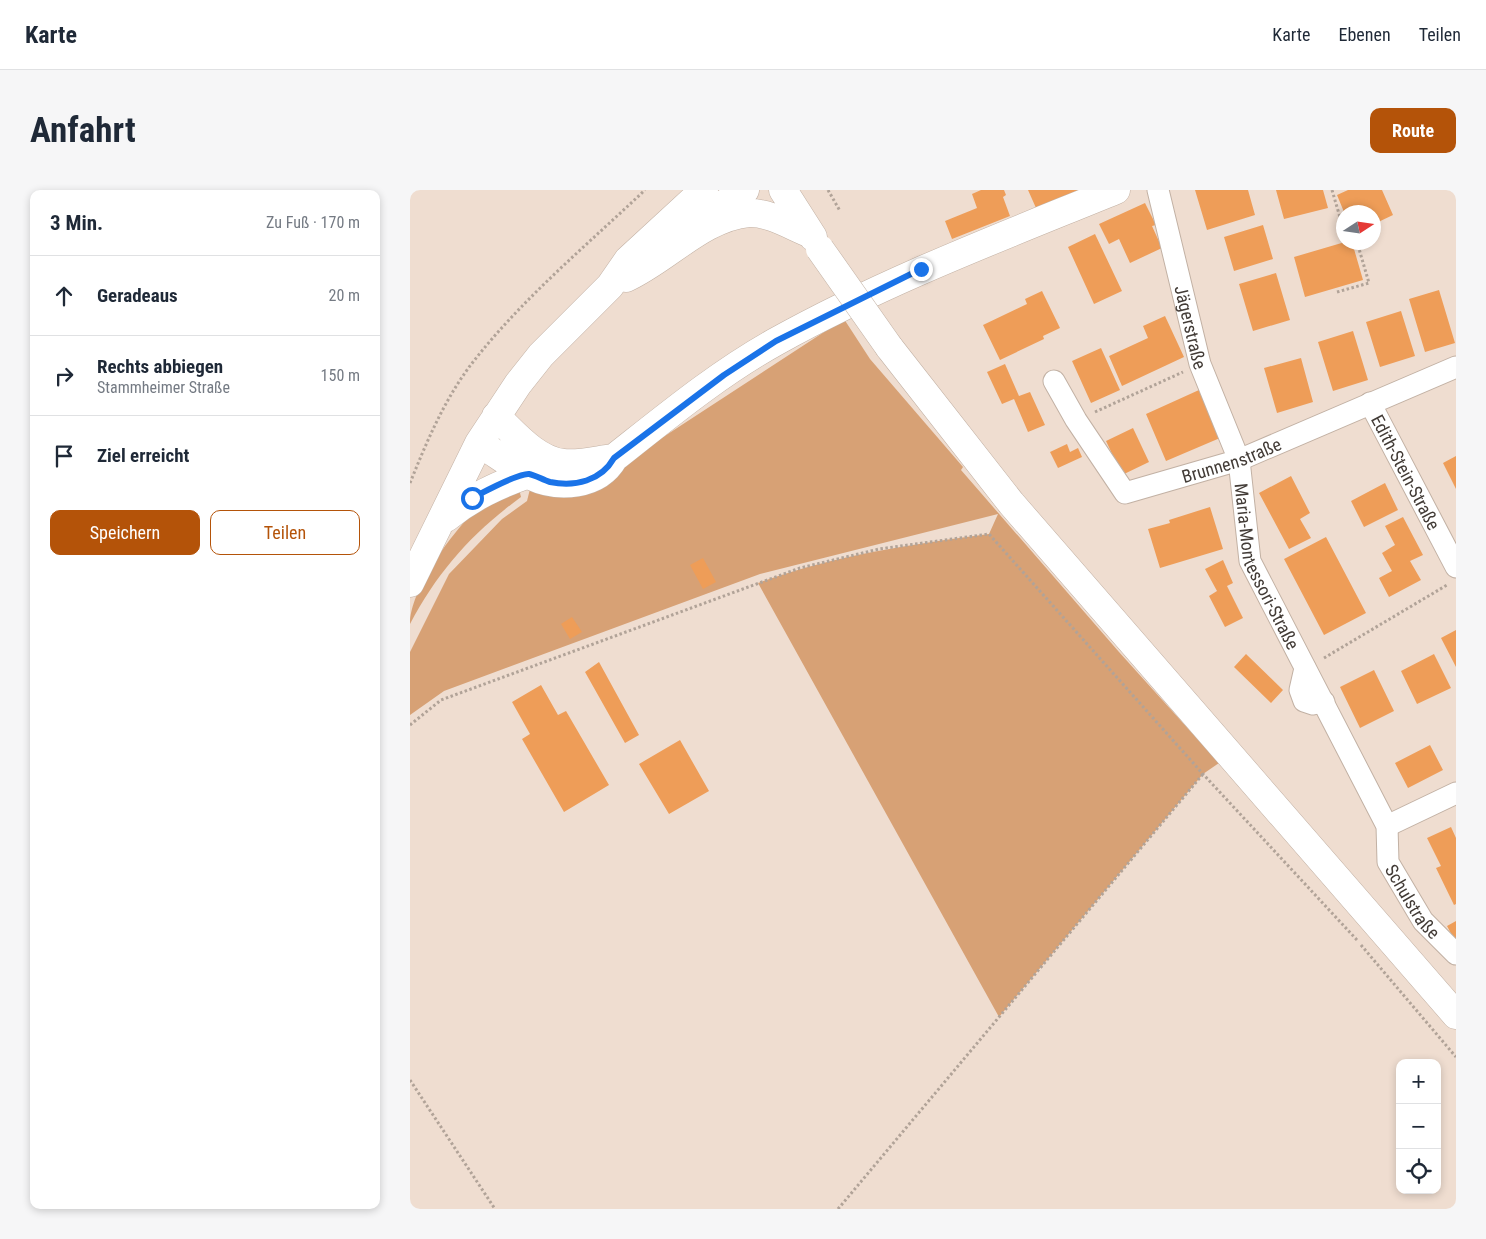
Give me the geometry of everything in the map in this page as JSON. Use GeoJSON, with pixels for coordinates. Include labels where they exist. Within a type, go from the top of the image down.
{"type":"FeatureCollection","features":[{"type":"Feature","properties":{"kind":"main road"},"geometry":{"type":"LineString","coordinates":[[681,242],[704,217],[745,190]]}},
{"type":"Feature","properties":{"kind":"main road"},"geometry":{"type":"LineString","coordinates":[[783,190],[816,242],[889,347],[1011,503],[1456,1015]]}},
{"type":"Feature","properties":{"kind":"main road"},"geometry":{"type":"LineString","coordinates":[[479,443],[529,474],[552,482],[586,482],[601,475],[614,458],[724,375],[776,341],[921,269],[1116,190]]}},
{"type":"Feature","properties":{"kind":"main road"},"geometry":{"type":"LineString","coordinates":[[410,583],[479,443],[496,416],[541,355],[610,286],[628,260],[699,193]]}},
{"type":"Feature","properties":{"kind":"main road"},"geometry":{"type":"LineString","coordinates":[[610,286],[638,273],[681,242],[726,219],[750,213],[766,216],[816,242]]}},
{"type":"Feature","properties":{"kind":"main road"},"geometry":{"type":"LineString","coordinates":[[496,416],[526,444],[551,460],[573,464],[614,458]]}},
{"type":"Feature","properties":{"kind":"main road"},"geometry":{"type":"LineString","coordinates":[[440,522],[489,488],[529,474]]}},
{"type":"Feature","properties":{"kind":"street","name":"Jägerstraße"},"geometry":{"type":"LineString","coordinates":[[1158,190],[1200,364],[1239,460]]}},
{"type":"Feature","properties":{"kind":"street","name":"Brunnenstraße"},"geometry":{"type":"LineString","coordinates":[[1054,381],[1076,420],[1125,493],[1239,460],[1456,367]]}},
{"type":"Feature","properties":{"kind":"street","name":"Edith-Stein-Straße"},"geometry":{"type":"LineString","coordinates":[[1370,403],[1454,575]]}},
{"type":"Feature","properties":{"kind":"street","name":"Maria-Montessori-Straße"},"geometry":{"type":"LineString","coordinates":[[1239,460],[1250,561],[1305,668],[1300,690],[1304,701],[1313,704],[1324,702],[1334,727],[1387,826]]}},
{"type":"Feature","properties":{"kind":"street"},"geometry":{"type":"LineString","coordinates":[[1387,826],[1456,794]]}},
{"type":"Feature","properties":{"kind":"street","name":"Schulstraße"},"geometry":{"type":"LineString","coordinates":[[1387,826],[1388,862],[1422,921],[1456,954]]}},
{"type":"Feature","properties":{"kind":"path"},"geometry":{"type":"LineString","coordinates":[[410,483],[430,433],[472,363],[520,307],[646,190]]}},
{"type":"Feature","properties":{"kind":"path"},"geometry":{"type":"LineString","coordinates":[[828,190],[840,210]]}},
{"type":"Feature","properties":{"kind":"path"},"geometry":{"type":"LineString","coordinates":[[1332,190],[1336,205]]}},
{"type":"Feature","properties":{"kind":"path"},"geometry":{"type":"LineString","coordinates":[[1337,292],[1369,283],[1359,250]]}},
{"type":"Feature","properties":{"kind":"path"},"geometry":{"type":"LineString","coordinates":[[1076,420],[1200,364]]}},
{"type":"Feature","properties":{"kind":"path"},"geometry":{"type":"LineString","coordinates":[[410,725],[441,700],[800,568],[878,549],[989,534],[1203,774],[1357,940],[1456,1057]]}},
{"type":"Feature","properties":{"kind":"path"},"geometry":{"type":"LineString","coordinates":[[1305,668],[1454,575]]}},
{"type":"Feature","properties":{"kind":"path"},"geometry":{"type":"LineString","coordinates":[[838,1209],[1203,774]]}},
{"type":"Feature","properties":{"kind":"path"},"geometry":{"type":"LineString","coordinates":[[410,1080],[495,1209]]}},
{"type":"Feature","properties":{"kind":"shaded area"},"geometry":{"type":"Polygon","coordinates":[[[844,319],[870,359],[963,467],[961,470],[1119,652],[1219,763],[1203,774],[999,1017],[758,583],[815,565],[872,552],[989,534],[998,514],[760,574],[444,691],[410,715],[410,652],[449,574],[502,519],[527,501],[530,489],[625,462],[844,319]]]}},
{"type":"Feature","properties":{"kind":"shaded area"},"geometry":{"type":"Polygon","coordinates":[[[519,489],[521,497],[472,539],[445,570],[432,587],[410,624],[417,595],[425,579],[434,562],[456,532],[481,506],[519,489]]]}},
{"type":"Feature","properties":{"kind":"building"},"geometry":{"type":"Polygon","coordinates":[[[981,190],[1004,190],[1006,195],[1003,197],[1010,216],[952,239],[945,221],[977,208],[972,194],[981,190]]]}},
{"type":"Feature","properties":{"kind":"building"},"geometry":{"type":"Polygon","coordinates":[[[1028,190],[1079,190],[1036,208],[1028,190]]]}},
{"type":"Feature","properties":{"kind":"building"},"geometry":{"type":"Polygon","coordinates":[[[1195,190],[1248,190],[1255,215],[1207,230],[1195,190]]]}},
{"type":"Feature","properties":{"kind":"building"},"geometry":{"type":"Polygon","coordinates":[[[1276,190],[1323,190],[1328,208],[1284,219],[1276,190]]]}},
{"type":"Feature","properties":{"kind":"building"},"geometry":{"type":"Polygon","coordinates":[[[1348,190],[1382,190],[1393,215],[1381,221],[1381,205],[1341,205],[1337,195],[1348,190]]]}},
{"type":"Feature","properties":{"kind":"building"},"geometry":{"type":"Polygon","coordinates":[[[1145,203],[1156,225],[1152,226],[1162,248],[1130,263],[1119,239],[1109,244],[1099,224],[1145,203]]]}},
{"type":"Feature","properties":{"kind":"building"},"geometry":{"type":"Polygon","coordinates":[[[1263,225],[1273,259],[1234,271],[1224,237],[1263,225]]]}},
{"type":"Feature","properties":{"kind":"building"},"geometry":{"type":"Polygon","coordinates":[[[1095,234],[1122,291],[1094,304],[1068,247],[1095,234]]]}},
{"type":"Feature","properties":{"kind":"building"},"geometry":{"type":"Polygon","coordinates":[[[1336,245],[1336,250],[1354,250],[1363,280],[1305,297],[1294,257],[1336,245]]]}},
{"type":"Feature","properties":{"kind":"building"},"geometry":{"type":"Polygon","coordinates":[[[1276,273],[1290,320],[1253,331],[1239,284],[1276,273]]]}},
{"type":"Feature","properties":{"kind":"building"},"geometry":{"type":"Polygon","coordinates":[[[1439,290],[1455,343],[1425,352],[1409,299],[1439,290]]]}},
{"type":"Feature","properties":{"kind":"building"},"geometry":{"type":"Polygon","coordinates":[[[1042,291],[1060,328],[1043,336],[1044,339],[1000,360],[983,325],[1027,304],[1025,299],[1042,291]]]}},
{"type":"Feature","properties":{"kind":"building"},"geometry":{"type":"Polygon","coordinates":[[[1401,311],[1415,356],[1380,367],[1366,322],[1401,311]]]}},
{"type":"Feature","properties":{"kind":"building"},"geometry":{"type":"Polygon","coordinates":[[[1165,316],[1184,357],[1122,386],[1109,356],[1148,338],[1143,326],[1165,316]]]}},
{"type":"Feature","properties":{"kind":"building"},"geometry":{"type":"Polygon","coordinates":[[[1353,331],[1368,380],[1333,391],[1318,342],[1353,331]]]}},
{"type":"Feature","properties":{"kind":"building"},"geometry":{"type":"Polygon","coordinates":[[[1101,348],[1120,390],[1091,403],[1072,361],[1101,348]]]}},
{"type":"Feature","properties":{"kind":"building"},"geometry":{"type":"Polygon","coordinates":[[[1301,358],[1313,402],[1277,413],[1264,368],[1301,358]]]}},
{"type":"Feature","properties":{"kind":"building"},"geometry":{"type":"Polygon","coordinates":[[[1005,364],[1019,396],[1030,392],[1045,425],[1028,432],[1014,399],[1002,404],[987,372],[1005,364]]]}},
{"type":"Feature","properties":{"kind":"building"},"geometry":{"type":"Polygon","coordinates":[[[1199,390],[1220,438],[1166,461],[1146,414],[1199,390]]]}},
{"type":"Feature","properties":{"kind":"building"},"geometry":{"type":"Polygon","coordinates":[[[1133,428],[1149,462],[1122,475],[1106,441],[1133,428]]]}},
{"type":"Feature","properties":{"kind":"building"},"geometry":{"type":"Polygon","coordinates":[[[1067,444],[1070,452],[1078,448],[1082,457],[1058,468],[1050,452],[1067,444]]]}},
{"type":"Feature","properties":{"kind":"building"},"geometry":{"type":"Polygon","coordinates":[[[1456,456],[1456,489],[1443,463],[1456,456]]]}},
{"type":"Feature","properties":{"kind":"building"},"geometry":{"type":"Polygon","coordinates":[[[1291,476],[1310,513],[1300,519],[1311,538],[1289,549],[1259,493],[1291,476]]]}},
{"type":"Feature","properties":{"kind":"building"},"geometry":{"type":"Polygon","coordinates":[[[1385,483],[1398,510],[1364,527],[1351,501],[1385,483]]]}},
{"type":"Feature","properties":{"kind":"building"},"geometry":{"type":"Polygon","coordinates":[[[1210,507],[1223,549],[1160,568],[1148,529],[1170,523],[1169,520],[1210,507]]]}},
{"type":"Feature","properties":{"kind":"building"},"geometry":{"type":"Polygon","coordinates":[[[1403,517],[1423,555],[1410,561],[1421,580],[1389,597],[1379,578],[1392,571],[1382,553],[1395,545],[1385,526],[1403,517]]]}},
{"type":"Feature","properties":{"kind":"building"},"geometry":{"type":"Polygon","coordinates":[[[1326,537],[1366,613],[1324,635],[1284,559],[1326,537]]]}},
{"type":"Feature","properties":{"kind":"building"},"geometry":{"type":"Polygon","coordinates":[[[703,558],[716,582],[703,589],[690,565],[703,558]]]}},
{"type":"Feature","properties":{"kind":"building"},"geometry":{"type":"Polygon","coordinates":[[[1223,560],[1233,583],[1227,586],[1243,618],[1225,627],[1209,596],[1217,591],[1205,569],[1223,560]]]}},
{"type":"Feature","properties":{"kind":"building"},"geometry":{"type":"Polygon","coordinates":[[[572,617],[582,632],[570,639],[561,624],[572,617]]]}},
{"type":"Feature","properties":{"kind":"building"},"geometry":{"type":"Polygon","coordinates":[[[1456,630],[1456,667],[1441,638],[1456,630]]]}},
{"type":"Feature","properties":{"kind":"building"},"geometry":{"type":"Polygon","coordinates":[[[1246,654],[1283,690],[1271,703],[1234,667],[1246,654]]]}},
{"type":"Feature","properties":{"kind":"building"},"geometry":{"type":"Polygon","coordinates":[[[1434,654],[1451,688],[1417,704],[1401,671],[1434,654]]]}},
{"type":"Feature","properties":{"kind":"building"},"geometry":{"type":"Polygon","coordinates":[[[599,662],[639,735],[625,743],[585,672],[599,662]]]}},
{"type":"Feature","properties":{"kind":"building"},"geometry":{"type":"Polygon","coordinates":[[[1374,670],[1394,711],[1360,728],[1340,687],[1374,670]]]}},
{"type":"Feature","properties":{"kind":"building"},"geometry":{"type":"Polygon","coordinates":[[[541,685],[558,715],[566,711],[609,785],[564,812],[522,739],[530,734],[512,702],[541,685]]]}},
{"type":"Feature","properties":{"kind":"building"},"geometry":{"type":"Polygon","coordinates":[[[680,740],[709,791],[669,814],[639,764],[680,740]]]}},
{"type":"Feature","properties":{"kind":"building"},"geometry":{"type":"Polygon","coordinates":[[[1430,745],[1443,770],[1408,788],[1395,763],[1430,745]]]}},
{"type":"Feature","properties":{"kind":"building"},"geometry":{"type":"Polygon","coordinates":[[[1451,827],[1456,838],[1456,904],[1454,905],[1436,868],[1441,866],[1427,838],[1451,827]]]}},
{"type":"Feature","properties":{"kind":"building"},"geometry":{"type":"Polygon","coordinates":[[[1456,921],[1456,940],[1455,941],[1447,926],[1456,921]]]}},
{"type":"Feature","properties":{"kind":"route"},"geometry":{"type":"LineString","coordinates":[[472,498],[489,488],[529,474],[532,477],[552,482],[568,483],[586,482],[601,475],[614,458],[660,422],[724,375],[776,341],[921,269]]}}]}
